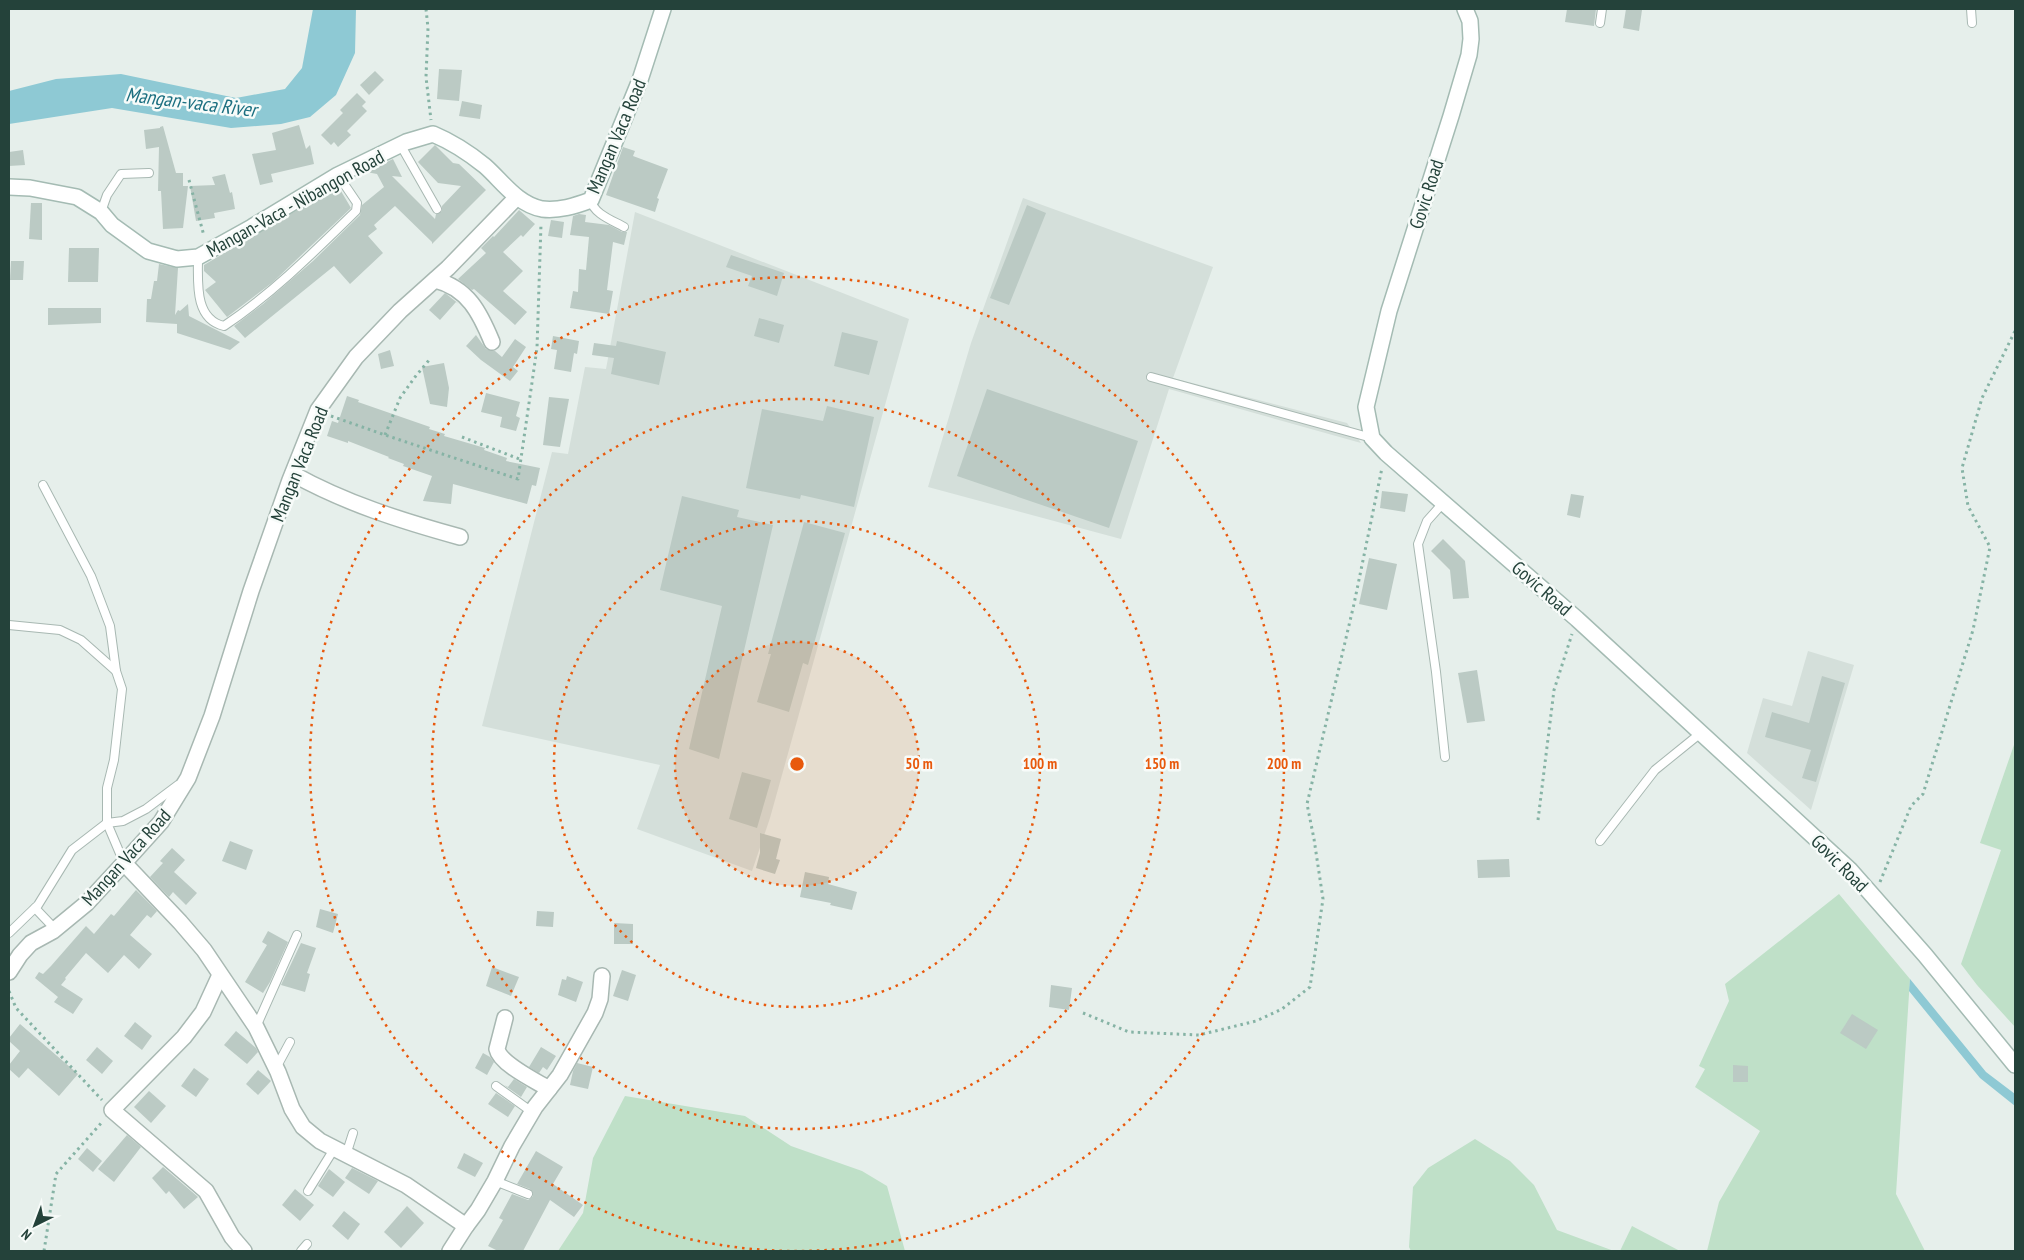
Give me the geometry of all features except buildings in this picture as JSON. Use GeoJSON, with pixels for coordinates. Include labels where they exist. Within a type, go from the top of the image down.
{"type":"FeatureCollection","features":[{"type":"Feature","properties":{"kind":"street","name":"Mangan Vaca Road"},"geometry":{"type":"LineString","coordinates":[[9,972],[20,955],[31,943],[55,929],[87,903],[124,863],[161,822],[188,778],[212,716],[251,591],[292,474],[318,410],[356,357],[400,311],[435,280],[516,198],[542,209],[566,209],[591,200],[640,80],[663,9]]}},
{"type":"Feature","properties":{"kind":"street","name":"Govic Road"},"geometry":{"type":"LineString","coordinates":[[1465,9],[1470,21],[1471,40],[1469,55],[1388,310],[1366,407],[1372,438],[1386,453],[1577,619],[1850,870],[1925,955],[2015,1065]]}},
{"type":"Feature","properties":{"kind":"street","name":"Mangan-Vaca - Nibangon Road"},"geometry":{"type":"LineString","coordinates":[[9,187],[30,188],[77,197],[101,212],[112,224],[148,251],[177,259],[203,254],[338,175],[400,144],[433,134]]}},
{"type":"Feature","properties":{"kind":"street"},"geometry":{"type":"LineString","coordinates":[[433,134],[456,144],[485,167],[516,198]]}},
{"type":"Feature","properties":{"kind":"street"},"geometry":{"type":"LineString","coordinates":[[435,280],[449,283],[465,296],[479,312],[492,342]]}},
{"type":"Feature","properties":{"kind":"street"},"geometry":{"type":"LineString","coordinates":[[292,474],[324,492],[395,519],[460,537]]}},
{"type":"Feature","properties":{"kind":"street"},"geometry":{"type":"LineString","coordinates":[[124,863],[204,950],[256,1027],[276,1068],[292,1109],[303,1128],[320,1141],[406,1185],[466,1226]]}},
{"type":"Feature","properties":{"kind":"street"},"geometry":{"type":"LineString","coordinates":[[220,975],[203,1012],[184,1037],[112,1110],[206,1191],[232,1236],[244,1251]]}},
{"type":"Feature","properties":{"kind":"street"},"geometry":{"type":"LineString","coordinates":[[450,1251],[496,1181],[512,1146],[532,1112],[560,1075],[595,1013],[600,999],[602,976]]}},
{"type":"Feature","properties":{"kind":"street"},"geometry":{"type":"LineString","coordinates":[[505,1018],[497,1049],[498,1054],[508,1063],[549,1089]]}},
{"type":"Feature","properties":{"kind":"lane"},"geometry":{"type":"LineString","coordinates":[[1600,23],[1602,9]]}},
{"type":"Feature","properties":{"kind":"lane"},"geometry":{"type":"LineString","coordinates":[[1971,9],[1972,23]]}},
{"type":"Feature","properties":{"kind":"lane"},"geometry":{"type":"LineString","coordinates":[[400,144],[437,209]]}},
{"type":"Feature","properties":{"kind":"lane"},"geometry":{"type":"LineString","coordinates":[[101,212],[107,195],[121,174],[149,173]]}},
{"type":"Feature","properties":{"kind":"lane"},"geometry":{"type":"LineString","coordinates":[[203,254],[198,294],[208,318],[215,324],[224,326],[252,307],[292,273],[356,211],[358,203],[338,175]]}},
{"type":"Feature","properties":{"kind":"lane"},"geometry":{"type":"LineString","coordinates":[[591,200],[594,208],[624,227]]}},
{"type":"Feature","properties":{"kind":"lane"},"geometry":{"type":"LineString","coordinates":[[1151,377],[1372,438]]}},
{"type":"Feature","properties":{"kind":"lane"},"geometry":{"type":"LineString","coordinates":[[43,486],[91,576],[110,626],[116,671],[122,689],[114,760],[107,788],[108,823],[124,863]]}},
{"type":"Feature","properties":{"kind":"lane"},"geometry":{"type":"LineString","coordinates":[[1444,502],[1427,521],[1418,544],[1436,672],[1444,757]]}},
{"type":"Feature","properties":{"kind":"lane"},"geometry":{"type":"LineString","coordinates":[[9,625],[60,630],[81,640],[116,671]]}},
{"type":"Feature","properties":{"kind":"lane"},"geometry":{"type":"LineString","coordinates":[[1600,841],[1655,770],[1702,732]]}},
{"type":"Feature","properties":{"kind":"lane"},"geometry":{"type":"LineString","coordinates":[[9,933],[35,908],[72,850],[108,823],[123,821],[146,809],[188,778]]}},
{"type":"Feature","properties":{"kind":"lane"},"geometry":{"type":"LineString","coordinates":[[35,908],[55,929]]}},
{"type":"Feature","properties":{"kind":"lane"},"geometry":{"type":"LineString","coordinates":[[256,1027],[298,935]]}},
{"type":"Feature","properties":{"kind":"lane"},"geometry":{"type":"LineString","coordinates":[[276,1068],[290,1042]]}},
{"type":"Feature","properties":{"kind":"lane"},"geometry":{"type":"LineString","coordinates":[[496,1086],[532,1112]]}},
{"type":"Feature","properties":{"kind":"lane"},"geometry":{"type":"LineString","coordinates":[[308,1190],[340,1152],[353,1133]]}},
{"type":"Feature","properties":{"kind":"lane"},"geometry":{"type":"LineString","coordinates":[[496,1181],[528,1194]]}},
{"type":"Feature","properties":{"kind":"lane"},"geometry":{"type":"LineString","coordinates":[[301,1251],[307,1244]]}},
{"type":"Feature","properties":{"kind":"path"},"geometry":{"type":"LineString","coordinates":[[426,9],[428,28],[426,77],[433,134]]}},
{"type":"Feature","properties":{"kind":"path"},"geometry":{"type":"LineString","coordinates":[[189,180],[203,254]]}},
{"type":"Feature","properties":{"kind":"path"},"geometry":{"type":"LineString","coordinates":[[318,410],[385,435],[518,479],[537,348],[542,209]]}},
{"type":"Feature","properties":{"kind":"path"},"geometry":{"type":"LineString","coordinates":[[1874,897],[1911,806],[1923,794],[1973,630],[1990,547],[1968,506],[1962,468],[1982,398],[2015,331]]}},
{"type":"Feature","properties":{"kind":"path"},"geometry":{"type":"LineString","coordinates":[[385,435],[400,398],[415,376],[430,359]]}},
{"type":"Feature","properties":{"kind":"path"},"geometry":{"type":"LineString","coordinates":[[462,437],[522,460]]}},
{"type":"Feature","properties":{"kind":"path"},"geometry":{"type":"LineString","coordinates":[[1083,1013],[1130,1032],[1199,1035],[1256,1020],[1282,1009],[1310,987],[1323,898],[1307,804],[1354,604],[1386,453]]}},
{"type":"Feature","properties":{"kind":"path"},"geometry":{"type":"LineString","coordinates":[[1538,820],[1554,690],[1577,619]]}},
{"type":"Feature","properties":{"kind":"path"},"geometry":{"type":"LineString","coordinates":[[9,991],[16,1008],[112,1110],[56,1174],[44,1251]]}},
{"type":"Feature","properties":{"kind":"shaded area"},"geometry":{"type":"Polygon","coordinates":[[[1023,198],[1213,267],[1173,378],[1347,423],[1361,443],[1169,389],[1121,539],[928,487],[971,343],[1023,198]]]}},
{"type":"Feature","properties":{"kind":"shaded area"},"geometry":{"type":"Polygon","coordinates":[[[635,212],[909,319],[770,818],[752,871],[637,829],[660,765],[482,726],[552,452],[568,454],[585,367],[606,369],[635,212]]]}},
{"type":"Feature","properties":{"kind":"shaded area"},"geometry":{"type":"Polygon","coordinates":[[[1808,651],[1854,665],[1811,810],[1747,753],[1763,698],[1792,706],[1808,651]]]}},
{"type":"Feature","properties":{"kind":"green space"},"geometry":{"type":"Polygon","coordinates":[[[2015,742],[2015,1027],[1977,985],[1961,964],[2001,850],[1980,843],[2015,742]]]}},
{"type":"Feature","properties":{"kind":"green space"},"geometry":{"type":"Polygon","coordinates":[[[1839,894],[1910,979],[1896,1194],[1925,1251],[1707,1251],[1719,1202],[1760,1131],[1695,1087],[1705,1069],[1699,1066],[1729,1001],[1725,984],[1839,894]]]}},
{"type":"Feature","properties":{"kind":"green space"},"geometry":{"type":"Polygon","coordinates":[[[625,1096],[745,1116],[791,1146],[862,1171],[887,1186],[905,1251],[558,1251],[583,1213],[593,1158],[625,1096]]]}},
{"type":"Feature","properties":{"kind":"green space"},"geometry":{"type":"Polygon","coordinates":[[[1475,1139],[1510,1161],[1534,1185],[1557,1230],[1614,1251],[1411,1251],[1409,1247],[1413,1187],[1428,1168],[1475,1139]]]}},
{"type":"Feature","properties":{"kind":"green space"},"geometry":{"type":"Polygon","coordinates":[[[1632,1226],[1680,1251],[1620,1251],[1632,1226]]]}},
{"type":"Feature","properties":{"kind":"water","name":"Mangan-vaca River"},"geometry":{"type":"Polygon","coordinates":[[[313,9],[356,9],[355,53],[336,95],[310,117],[281,124],[231,128],[112,108],[9,124],[9,91],[56,79],[121,74],[236,98],[285,89],[302,68],[313,9]]]}},
{"type":"Feature","properties":{"kind":"water"},"geometry":{"type":"Polygon","coordinates":[[[1910,979],[1986,1072],[2015,1094],[2015,1106],[1980,1078],[1909,991],[1910,979]]]}}]}
